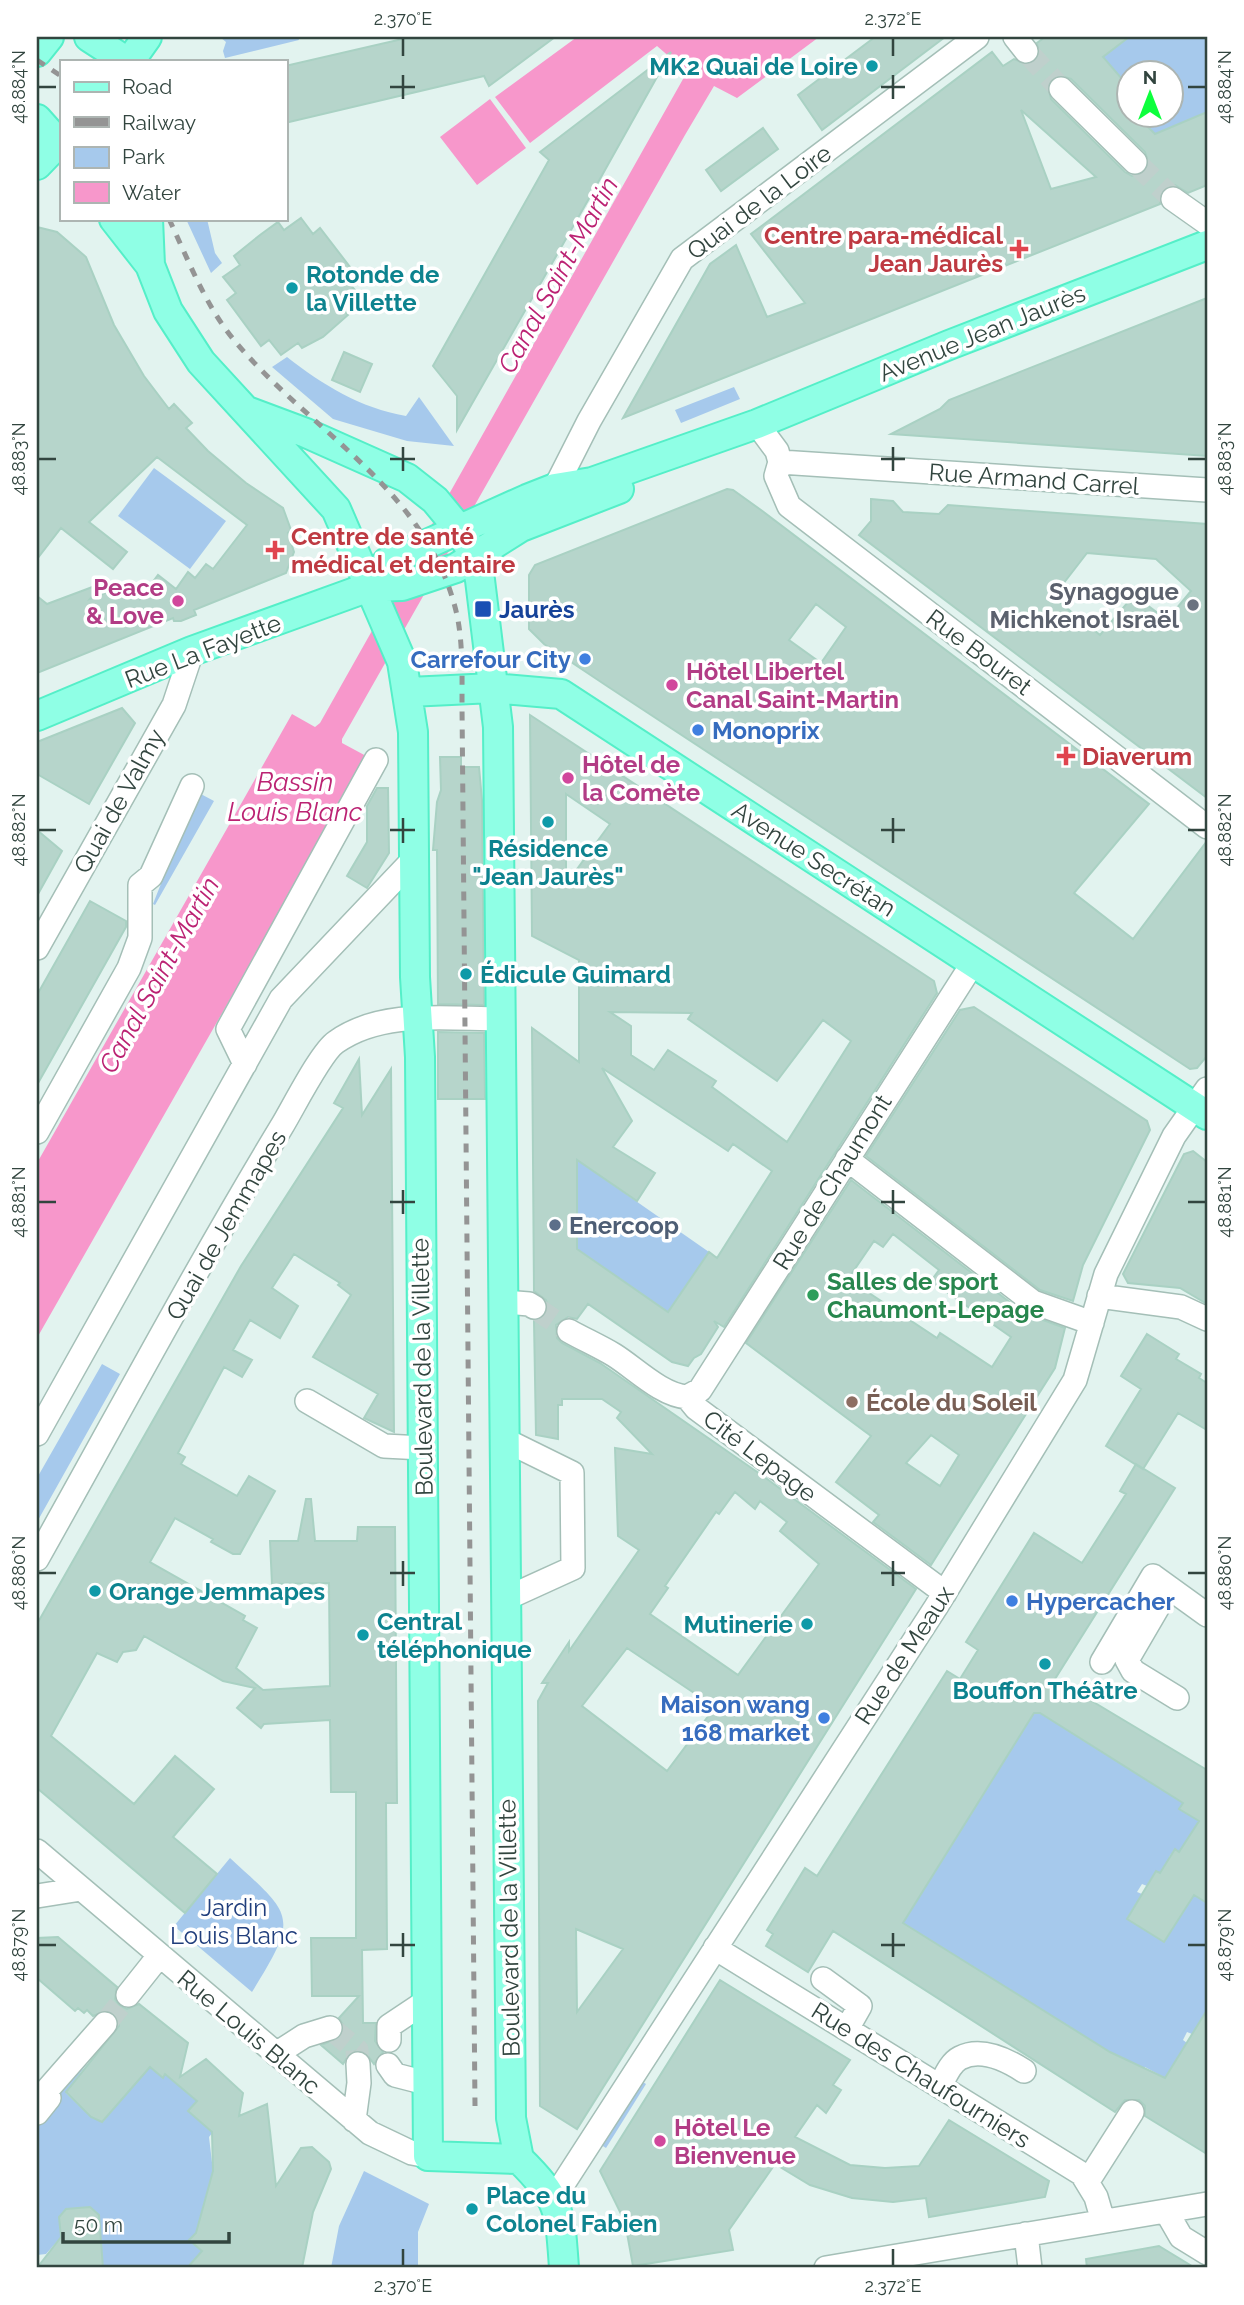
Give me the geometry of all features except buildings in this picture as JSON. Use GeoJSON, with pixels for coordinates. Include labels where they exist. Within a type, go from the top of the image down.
{"type":"FeatureCollection","features":[{"type":"Feature","properties":{"kind":"main road"},"geometry":{"type":"LineString","coordinates":[[37,51],[49,37]]}},
{"type":"Feature","properties":{"kind":"main road"},"geometry":{"type":"LineString","coordinates":[[89,37],[125,60]]}},
{"type":"Feature","properties":{"kind":"main road"},"geometry":{"type":"LineString","coordinates":[[128,60],[146,37]]}},
{"type":"Feature","properties":{"kind":"main road"},"geometry":{"type":"LineString","coordinates":[[37,119],[60,142]]}},
{"type":"Feature","properties":{"kind":"main road"},"geometry":{"type":"LineString","coordinates":[[37,165],[60,144]]}},
{"type":"Feature","properties":{"kind":"main road"},"geometry":{"type":"LineString","coordinates":[[115,220],[150,265]]}},
{"type":"Feature","properties":{"kind":"main road"},"geometry":{"type":"LineString","coordinates":[[148,220],[150,265]]}},
{"type":"Feature","properties":{"kind":"main road","name":"Avenue Jean Jaurès"},"geometry":{"type":"LineString","coordinates":[[369,587],[387,562],[555,488],[592,482],[757,424],[949,345],[1207,245]]}},
{"type":"Feature","properties":{"kind":"main road","name":"Boulevard de la Villette"},"geometry":{"type":"LineString","coordinates":[[150,265],[168,311],[201,362],[240,408],[335,509],[402,662],[409,692],[413,732],[423,1448],[428,2156]]}},
{"type":"Feature","properties":{"kind":"main road"},"geometry":{"type":"LineString","coordinates":[[240,408],[407,478],[435,500],[458,529],[475,557]]}},
{"type":"Feature","properties":{"kind":"main road","name":"Avenue Jean Jaurès"},"geometry":{"type":"LineString","coordinates":[[369,587],[402,586],[456,568],[521,527],[643,480],[757,424]]}},
{"type":"Feature","properties":{"kind":"main road","name":"Boulevard de la Villette"},"geometry":{"type":"LineString","coordinates":[[475,557],[498,727],[512,2118],[519,2159]]}},
{"type":"Feature","properties":{"kind":"main road","name":"Rue La Fayette"},"geometry":{"type":"LineString","coordinates":[[37,716],[192,651],[369,587]]}},
{"type":"Feature","properties":{"kind":"main road","name":"Avenue Secrétan"},"geometry":{"type":"LineString","coordinates":[[409,692],[493,688],[561,694],[582,705],[973,963],[1203,1104]]}},
{"type":"Feature","properties":{"kind":"main road"},"geometry":{"type":"LineString","coordinates":[[428,2156],[519,2159],[554,2198],[560,2219],[564,2268]]}},
{"type":"Feature","properties":{"kind":"street","name":"Quai de la Loire"},"geometry":{"type":"LineString","coordinates":[[555,488],[589,421],[682,259],[977,37]]}},
{"type":"Feature","properties":{"kind":"street"},"geometry":{"type":"LineString","coordinates":[[1061,89],[1135,162]]}},
{"type":"Feature","properties":{"kind":"street"},"geometry":{"type":"LineString","coordinates":[[1173,199],[1207,223]]}},
{"type":"Feature","properties":{"kind":"street"},"geometry":{"type":"LineString","coordinates":[[757,424],[777,451],[780,462]]}},
{"type":"Feature","properties":{"kind":"street","name":"Rue Armand Carrel"},"geometry":{"type":"LineString","coordinates":[[780,462],[1207,490]]}},
{"type":"Feature","properties":{"kind":"street","name":"Rue Bouret"},"geometry":{"type":"LineString","coordinates":[[780,462],[776,476],[789,506],[1207,827]]}},
{"type":"Feature","properties":{"kind":"street","name":"Quai de Valmy"},"geometry":{"type":"LineString","coordinates":[[37,947],[174,705],[192,651]]}},
{"type":"Feature","properties":{"kind":"street"},"geometry":{"type":"LineString","coordinates":[[245,1064],[228,1029],[376,761]]}},
{"type":"Feature","properties":{"kind":"street"},"geometry":{"type":"LineString","coordinates":[[37,1132],[147,932],[140,885],[151,876],[192,786]]}},
{"type":"Feature","properties":{"kind":"street"},"geometry":{"type":"LineString","coordinates":[[37,1434],[281,999],[414,860]]}},
{"type":"Feature","properties":{"kind":"street","name":"Rue de Chaumont"},"geometry":{"type":"LineString","coordinates":[[687,1396],[700,1390],[973,963]]}},
{"type":"Feature","properties":{"kind":"street","name":"Quai de Jemmapes"},"geometry":{"type":"LineString","coordinates":[[37,1559],[264,1155],[330,1046],[359,1029],[417,1018],[501,1019]]}},
{"type":"Feature","properties":{"kind":"street","name":"Rue de Meaux"},"geometry":{"type":"LineString","coordinates":[[554,2198],[945,1593],[1075,1380],[1106,1274],[1174,1136],[1203,1104]]}},
{"type":"Feature","properties":{"kind":"street"},"geometry":{"type":"LineString","coordinates":[[847,1159],[1033,1302],[1092,1323]]}},
{"type":"Feature","properties":{"kind":"street"},"geometry":{"type":"LineString","coordinates":[[1099,1296],[1181,1307],[1207,1319]]}},
{"type":"Feature","properties":{"kind":"street"},"geometry":{"type":"LineString","coordinates":[[505,1302],[529,1304],[534,1307]]}},
{"type":"Feature","properties":{"kind":"street","name":"Cité Lepage"},"geometry":{"type":"LineString","coordinates":[[569,1331],[612,1353],[668,1390],[687,1396],[695,1408],[945,1593]]}},
{"type":"Feature","properties":{"kind":"street"},"geometry":{"type":"LineString","coordinates":[[307,1401],[384,1446],[423,1448]]}},
{"type":"Feature","properties":{"kind":"street"},"geometry":{"type":"LineString","coordinates":[[505,1440],[572,1473],[573,1568],[505,1600]]}},
{"type":"Feature","properties":{"kind":"street"},"geometry":{"type":"LineString","coordinates":[[1161,1582],[1207,1615]]}},
{"type":"Feature","properties":{"kind":"street"},"geometry":{"type":"LineString","coordinates":[[1102,1662],[1161,1582]]}},
{"type":"Feature","properties":{"kind":"street"},"geometry":{"type":"LineString","coordinates":[[1161,1582],[1127,1660],[1133,1671],[1177,1698]]}},
{"type":"Feature","properties":{"kind":"street","name":"Rue Louis Blanc"},"geometry":{"type":"LineString","coordinates":[[37,1852],[370,2133],[412,2153],[428,2156]]}},
{"type":"Feature","properties":{"kind":"street"},"geometry":{"type":"LineString","coordinates":[[37,1896],[81,1889]]}},
{"type":"Feature","properties":{"kind":"street","name":"Rue des Chaufourniers"},"geometry":{"type":"LineString","coordinates":[[715,1948],[1082,2174],[1088,2181]]}},
{"type":"Feature","properties":{"kind":"street"},"geometry":{"type":"LineString","coordinates":[[128,1995],[159,1956]]}},
{"type":"Feature","properties":{"kind":"street"},"geometry":{"type":"LineString","coordinates":[[823,1979],[860,2006],[847,2029]]}},
{"type":"Feature","properties":{"kind":"street"},"geometry":{"type":"LineString","coordinates":[[389,2040],[389,2026],[428,2000]]}},
{"type":"Feature","properties":{"kind":"street"},"geometry":{"type":"LineString","coordinates":[[37,2113],[49,2098],[47,2090],[105,2024]]}},
{"type":"Feature","properties":{"kind":"street"},"geometry":{"type":"LineString","coordinates":[[276,2054],[304,2036],[330,2028]]}},
{"type":"Feature","properties":{"kind":"street"},"geometry":{"type":"LineString","coordinates":[[940,2086],[953,2063],[965,2056],[1001,2057],[1024,2071]]}},
{"type":"Feature","properties":{"kind":"street"},"geometry":{"type":"LineString","coordinates":[[354,2120],[359,2083],[358,2064]]}},
{"type":"Feature","properties":{"kind":"street"},"geometry":{"type":"LineString","coordinates":[[388,2065],[395,2075],[426,2083]]}},
{"type":"Feature","properties":{"kind":"street"},"geometry":{"type":"LineString","coordinates":[[1103,2221],[1088,2181],[1132,2112]]}},
{"type":"Feature","properties":{"kind":"street"},"geometry":{"type":"LineString","coordinates":[[826,2268],[1207,2204]]}},
{"type":"Feature","properties":{"kind":"street"},"geometry":{"type":"LineString","coordinates":[[1166,2211],[1181,2237],[1207,2253]]}},
{"type":"Feature","properties":{"kind":"street"},"geometry":{"type":"LineString","coordinates":[[1026,2234],[1030,2268]]}},
{"type":"Feature","properties":{"kind":"green space"},"geometry":{"type":"Polygon","coordinates":[[[220,37],[298,37],[299,40],[225,58],[223,51],[226,42],[220,37]]]}},
{"type":"Feature","properties":{"kind":"green space"},"geometry":{"type":"Polygon","coordinates":[[[1129,37],[1207,37],[1207,112],[1184,122],[1184,60],[1114,60],[1114,70],[1103,57],[1129,37]]]}},
{"type":"Feature","properties":{"kind":"green space"},"geometry":{"type":"Polygon","coordinates":[[[186,220],[207,220],[215,253],[222,263],[211,273],[186,220]]]}},
{"type":"Feature","properties":{"kind":"green space"},"geometry":{"type":"Polygon","coordinates":[[[287,357],[343,394],[389,412],[406,416],[419,397],[454,446],[407,441],[333,419],[272,367],[287,357]]]}},
{"type":"Feature","properties":{"kind":"green space"},"geometry":{"type":"Polygon","coordinates":[[[734,387],[740,399],[681,423],[675,410],[734,387]]]}},
{"type":"Feature","properties":{"kind":"green space"},"geometry":{"type":"Polygon","coordinates":[[[154,468],[226,521],[190,569],[118,516],[154,468]]]}},
{"type":"Feature","properties":{"kind":"green space"},"geometry":{"type":"Polygon","coordinates":[[[197,792],[214,801],[155,905],[153,904],[197,792]]]}},
{"type":"Feature","properties":{"kind":"green space"},"geometry":{"type":"Polygon","coordinates":[[[577,1160],[709,1252],[668,1312],[577,1249],[577,1160]]]}},
{"type":"Feature","properties":{"kind":"green space"},"geometry":{"type":"Polygon","coordinates":[[[102,1364],[120,1374],[37,1522],[37,1478],[102,1364]]]}},
{"type":"Feature","properties":{"kind":"green space"},"geometry":{"type":"Polygon","coordinates":[[[1034,1713],[1040,1713],[1183,1803],[1180,1809],[1199,1821],[1179,1852],[1174,1850],[1169,1857],[1174,1861],[1164,1875],[1156,1871],[1147,1886],[1142,1884],[1137,1892],[1142,1894],[1127,1918],[1164,1942],[1194,1895],[1202,1899],[1207,1891],[1207,2022],[1202,2019],[1192,2034],[1187,2032],[1183,2040],[1187,2043],[1165,2078],[1145,2067],[1143,2071],[1110,2052],[901,1926],[1034,1713]]]}},
{"type":"Feature","properties":{"kind":"green space","name":"Jardin Louis Blanc"},"geometry":{"type":"Polygon","coordinates":[[[230,1858],[267,1893],[283,1918],[283,1931],[278,1947],[252,1992],[174,1926],[230,1858]]]}},
{"type":"Feature","properties":{"kind":"green space"},"geometry":{"type":"Polygon","coordinates":[[[87,2056],[90,2059],[66,2093],[91,2117],[143,2068],[151,2067],[162,2077],[165,2074],[197,2101],[189,2112],[206,2126],[217,2127],[209,2137],[213,2171],[196,2233],[189,2240],[204,2253],[187,2268],[105,2268],[100,2264],[102,2259],[99,2215],[89,2207],[66,2209],[59,2217],[61,2237],[46,2254],[37,2255],[37,2123],[87,2056]]]}},
{"type":"Feature","properties":{"kind":"green space"},"geometry":{"type":"Polygon","coordinates":[[[638,2079],[646,2084],[606,2148],[598,2143],[638,2079]]]}},
{"type":"Feature","properties":{"kind":"green space"},"geometry":{"type":"Polygon","coordinates":[[[364,2171],[429,2204],[418,2232],[418,2268],[331,2268],[339,2226],[364,2171]]]}},
{"type":"Feature","properties":{"kind":"water","name":"Bassin Louis Blanc"},"geometry":{"type":"Polygon","coordinates":[[[577,37],[819,37],[737,98],[714,86],[342,739],[342,743],[368,757],[37,1338],[37,1163],[292,714],[315,727],[320,723],[687,72],[657,46],[530,143],[495,97],[577,37]]]}},
{"type":"Feature","properties":{"kind":"water"},"geometry":{"type":"Polygon","coordinates":[[[490,99],[526,148],[477,185],[440,137],[490,99]]]}},
{"type":"Feature","properties":{"kind":"tunnel"},"geometry":{"type":"LineString","coordinates":[[1026,51],[1061,89]]}},
{"type":"Feature","properties":{"kind":"tunnel"},"geometry":{"type":"LineString","coordinates":[[1135,162],[1173,199]]}},
{"type":"Feature","properties":{"kind":"tunnel"},"geometry":{"type":"LineString","coordinates":[[534,1307],[569,1331]]}},
{"type":"Feature","properties":{"kind":"tunnel"},"geometry":{"type":"LineString","coordinates":[[105,2024],[128,1995]]}},
{"type":"Feature","properties":{"kind":"tunnel"},"geometry":{"type":"LineString","coordinates":[[330,2028],[357,2050],[358,2064]]}},
{"type":"Feature","properties":{"kind":"railway"},"geometry":{"type":"LineString","coordinates":[[37,60],[60,75]]}},
{"type":"Feature","properties":{"kind":"railway"},"geometry":{"type":"LineString","coordinates":[[169,220],[206,297],[234,340],[264,373],[364,465],[394,497],[421,532],[442,571],[459,626],[462,671],[475,2106]]}},
{"type":"Feature","properties":{"kind":"place","name":"MK2 Quai de Loire"},"geometry":{"type":"Point","coordinates":[872,66]}},
{"type":"Feature","properties":{"kind":"place","name":"Centre para-médical Jean Jaurès"},"geometry":{"type":"Point","coordinates":[1019,249]}},
{"type":"Feature","properties":{"kind":"place","name":"Rotonde de la Villette"},"geometry":{"type":"Point","coordinates":[292,288]}},
{"type":"Feature","properties":{"kind":"place","name":"Centre de santé médical et dentaire"},"geometry":{"type":"Point","coordinates":[275,550]}},
{"type":"Feature","properties":{"kind":"place","name":"Peace & Love"},"geometry":{"type":"Point","coordinates":[178,601]}},
{"type":"Feature","properties":{"kind":"place","name":"Synagogue Michkenot Israël"},"geometry":{"type":"Point","coordinates":[1193,605]}},
{"type":"Feature","properties":{"kind":"place","name":"Jaurès"},"geometry":{"type":"Point","coordinates":[483,609]}},
{"type":"Feature","properties":{"kind":"place","name":"Carrefour City"},"geometry":{"type":"Point","coordinates":[585,659]}},
{"type":"Feature","properties":{"kind":"place","name":"Hôtel Libertel Canal Saint-Martin"},"geometry":{"type":"Point","coordinates":[672,685]}},
{"type":"Feature","properties":{"kind":"place","name":"Monoprix"},"geometry":{"type":"Point","coordinates":[698,730]}},
{"type":"Feature","properties":{"kind":"place","name":"Diaverum"},"geometry":{"type":"Point","coordinates":[1066,756]}},
{"type":"Feature","properties":{"kind":"place","name":"Hôtel de la Comète"},"geometry":{"type":"Point","coordinates":[568,778]}},
{"type":"Feature","properties":{"kind":"place","name":"Résidence \"Jean Jaurès\""},"geometry":{"type":"Point","coordinates":[548,822]}},
{"type":"Feature","properties":{"kind":"place","name":"Édicule Guimard"},"geometry":{"type":"Point","coordinates":[466,974]}},
{"type":"Feature","properties":{"kind":"place","name":"Enercoop"},"geometry":{"type":"Point","coordinates":[555,1225]}},
{"type":"Feature","properties":{"kind":"place","name":"Salles de sport Chaumont-Lepage"},"geometry":{"type":"Point","coordinates":[813,1295]}},
{"type":"Feature","properties":{"kind":"place","name":"École du Soleil"},"geometry":{"type":"Point","coordinates":[852,1402]}},
{"type":"Feature","properties":{"kind":"place","name":"Orange Jemmapes"},"geometry":{"type":"Point","coordinates":[95,1591]}},
{"type":"Feature","properties":{"kind":"place","name":"Hypercacher"},"geometry":{"type":"Point","coordinates":[1012,1601]}},
{"type":"Feature","properties":{"kind":"place","name":"Mutinerie"},"geometry":{"type":"Point","coordinates":[807,1624]}},
{"type":"Feature","properties":{"kind":"place","name":"Central téléphonique"},"geometry":{"type":"Point","coordinates":[363,1635]}},
{"type":"Feature","properties":{"kind":"place","name":"Bouffon Théâtre"},"geometry":{"type":"Point","coordinates":[1045,1664]}},
{"type":"Feature","properties":{"kind":"place","name":"Maison wang 168 market"},"geometry":{"type":"Point","coordinates":[824,1718]}},
{"type":"Feature","properties":{"kind":"place","name":"Hôtel Le Bienvenue"},"geometry":{"type":"Point","coordinates":[660,2141]}},
{"type":"Feature","properties":{"kind":"place","name":"Place du Colonel Fabien"},"geometry":{"type":"Point","coordinates":[472,2209]}},
{"type":"Feature","properties":{"kind":"water label","name":"Canal Saint-Martin"},"geometry":{"type":"Point","coordinates":[558,275]}},
{"type":"Feature","properties":{"kind":"water label","name":"Canal Saint-Martin"},"geometry":{"type":"Point","coordinates":[159,975]}}]}
